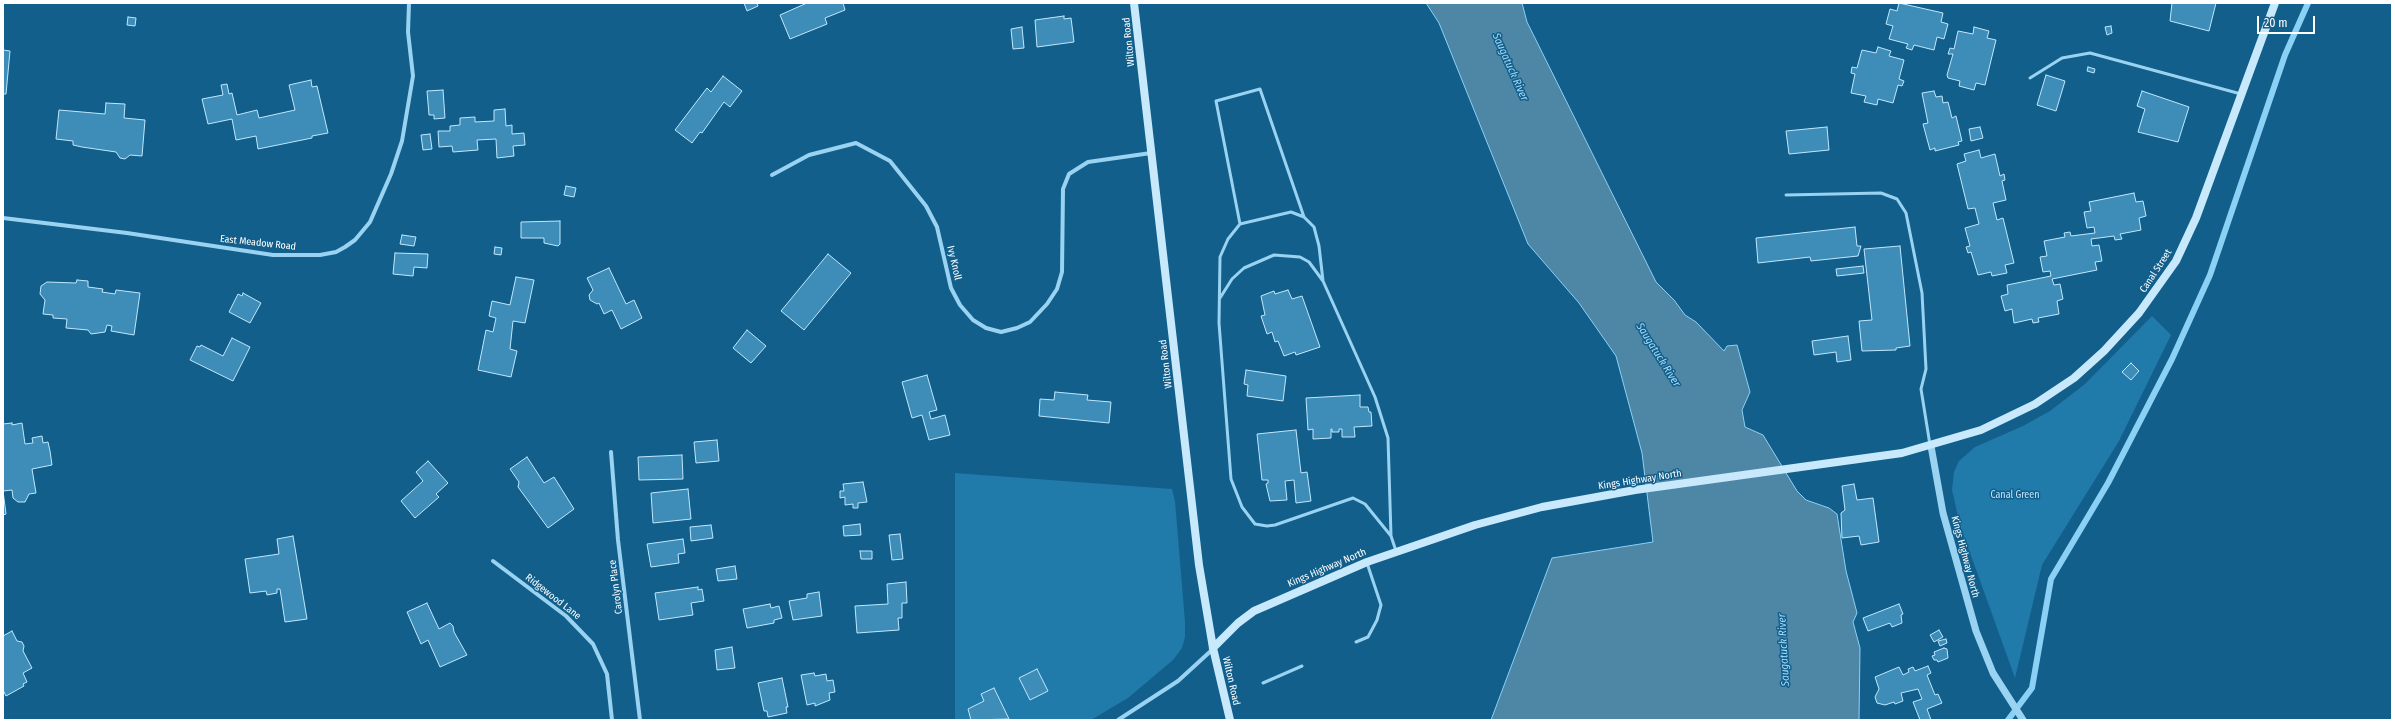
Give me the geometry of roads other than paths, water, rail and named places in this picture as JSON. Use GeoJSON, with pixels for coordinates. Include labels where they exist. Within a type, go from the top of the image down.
{"type":"FeatureCollection","features":[{"type":"Feature","properties":{"kind":"main road","name":"Wilton Road"},"geometry":{"type":"LineString","coordinates":[[1134,3],[1199,565],[1214,648],[1230,720]]}},
{"type":"Feature","properties":{"kind":"main road","name":"Canal Street"},"geometry":{"type":"LineString","coordinates":[[1931,446],[1980,430],[2035,404],[2088,365],[2139,313],[2165,278],[2189,233],[2275,3]]}},
{"type":"Feature","properties":{"kind":"main road","name":"Kings Highway North"},"geometry":{"type":"LineString","coordinates":[[1214,648],[1238,623],[1254,611],[1367,562],[1501,517],[1542,507],[1635,490],[1890,455],[1931,446]]}},
{"type":"Feature","properties":{"kind":"street","name":"East Meadow Road"},"geometry":{"type":"LineString","coordinates":[[3,218],[126,233],[273,254],[320,255],[336,252],[359,236],[370,222],[391,174],[402,141],[413,76],[408,32],[409,3]]}},
{"type":"Feature","properties":{"kind":"street","name":"Ivy Knoll"},"geometry":{"type":"LineString","coordinates":[[772,175],[809,156],[856,143],[890,161],[926,206],[937,227],[951,288],[960,305],[973,320],[986,328],[1002,332],[1017,328],[1030,322],[1047,304],[1057,289],[1062,272],[1063,258],[1063,189],[1069,174],[1088,162],[1151,153]]}},
{"type":"Feature","properties":{"kind":"street","name":"Kings Highway North"},"geometry":{"type":"LineString","coordinates":[[1931,446],[1943,513],[1969,610],[1980,644],[2001,686],[2023,720]]}},
{"type":"Feature","properties":{"kind":"street","name":"Carolyn Place"},"geometry":{"type":"LineString","coordinates":[[611,452],[619,548],[640,720]]}},
{"type":"Feature","properties":{"kind":"street","name":"Ridgewood Lane"},"geometry":{"type":"LineString","coordinates":[[493,561],[566,616],[593,644],[607,674],[612,720]]}},
{"type":"Feature","properties":{"kind":"street","name":"Kings Highway North"},"geometry":{"type":"LineString","coordinates":[[1118,720],[1178,681],[1214,648]]}},
{"type":"Feature","properties":{"kind":"lane"},"geometry":{"type":"LineString","coordinates":[[2030,78],[2062,58],[2090,53],[2242,94]]}},
{"type":"Feature","properties":{"kind":"lane"},"geometry":{"type":"LineString","coordinates":[[1240,224],[1216,101],[1260,89],[1304,217]]}},
{"type":"Feature","properties":{"kind":"lane"},"geometry":{"type":"LineString","coordinates":[[1786,195],[1882,193],[1897,199],[1906,213],[1922,292],[1926,369],[1921,389],[1931,446]]}},
{"type":"Feature","properties":{"kind":"lane"},"geometry":{"type":"LineString","coordinates":[[1323,281],[1319,246],[1314,227],[1304,217],[1291,212],[1240,224],[1228,239],[1220,257],[1219,323],[1231,479],[1235,493],[1248,516],[1255,524],[1260,526],[1275,525],[1353,498],[1365,504],[1391,536]]}},
{"type":"Feature","properties":{"kind":"lane"},"geometry":{"type":"LineString","coordinates":[[1220,299],[1232,279],[1244,268],[1274,255],[1300,257],[1309,262],[1323,281],[1375,397],[1388,438],[1391,536],[1396,551]]}},
{"type":"Feature","properties":{"kind":"lane"},"geometry":{"type":"LineString","coordinates":[[1356,642],[1368,637],[1377,620],[1381,605],[1367,562]]}},
{"type":"Feature","properties":{"kind":"lane"},"geometry":{"type":"LineString","coordinates":[[1263,683],[1302,666]]}},
{"type":"Feature","properties":{"kind":"water","name":"Saugatuck River"},"geometry":{"type":"Polygon","coordinates":[[[1426,3],[1522,3],[1527,22],[1656,282],[1674,300],[1685,315],[1696,322],[1724,351],[1727,346],[1737,345],[1750,392],[1742,410],[1745,427],[1763,435],[1797,491],[1806,500],[1829,508],[1837,514],[1846,571],[1857,613],[1853,622],[1860,648],[1859,720],[1491,720],[1552,558],[1653,542],[1642,453],[1616,356],[1579,303],[1528,244],[1439,23],[1426,3]]]}},
{"type":"Feature","properties":{"kind":"waterway"},"geometry":{"type":"LineString","coordinates":[[2008,720],[2032,688],[2051,579],[2108,483],[2172,359],[2210,275],[2285,55],[2308,3]]}},
{"type":"Feature","properties":{"kind":"park label","name":"Canal Green"},"geometry":{"type":"Point","coordinates":[2015,495]}}]}
